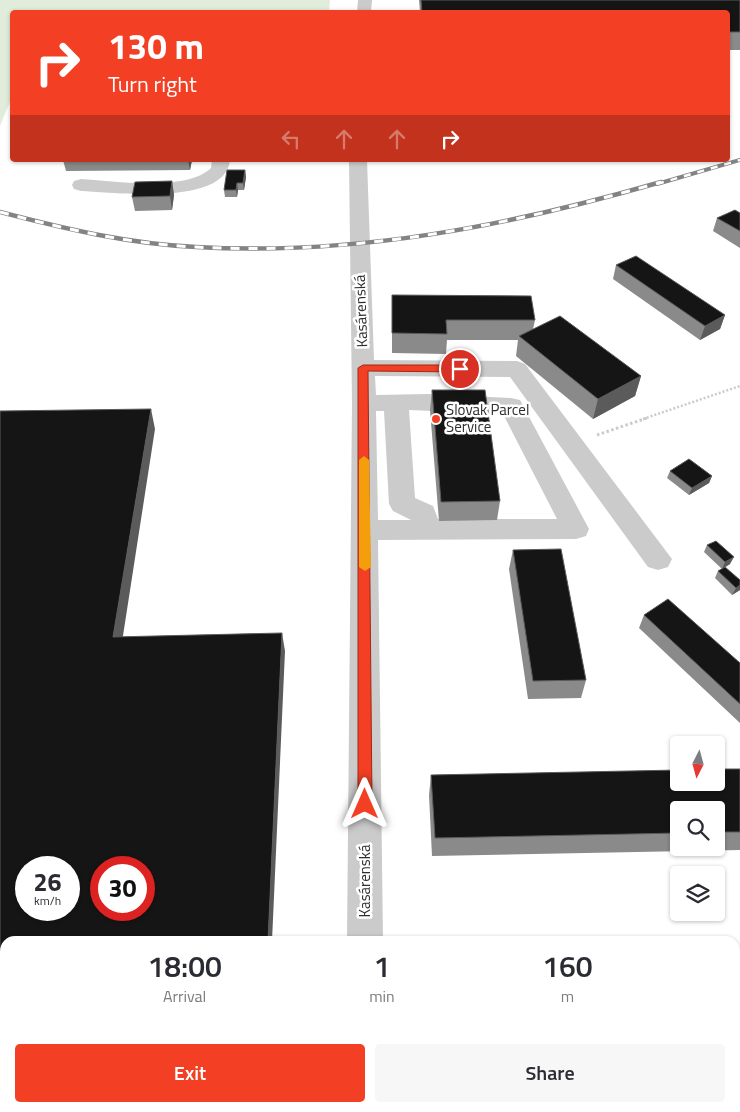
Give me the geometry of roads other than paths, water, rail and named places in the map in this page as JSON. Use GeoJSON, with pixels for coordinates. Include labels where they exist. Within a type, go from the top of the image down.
{"type":"FeatureCollection","features":[{"type":"Feature","properties":{"kind":"street"},"geometry":{"type":"LineString","coordinates":[[82,186],[168,187],[192,184],[209,179],[220,169],[222,162]]}},
{"type":"Feature","properties":{"kind":"street","name":"Kasárenská"},"geometry":{"type":"LineString","coordinates":[[358,162],[364,403],[366,936]]}},
{"type":"Feature","properties":{"kind":"street"},"geometry":{"type":"LineString","coordinates":[[363,368],[518,369],[658,560]]}},
{"type":"Feature","properties":{"kind":"street"},"geometry":{"type":"LineString","coordinates":[[364,403],[428,402],[511,406],[576,529],[365,530]]}},
{"type":"Feature","properties":{"kind":"street"},"geometry":{"type":"LineString","coordinates":[[396,403],[402,504],[424,513],[425,530]]}},
{"type":"Feature","properties":{"kind":"railway"},"geometry":{"type":"LineString","coordinates":[[657,184],[740,160]]}},
{"type":"Feature","properties":{"kind":"railway"},"geometry":{"type":"LineString","coordinates":[[0,212],[73,230],[147,243],[255,249],[314,247],[373,242],[489,224],[547,212],[661,182]]}},
{"type":"Feature","properties":{"kind":"place","name":"Slovak Parcel Service"},"geometry":{"type":"Point","coordinates":[436,419]}}]}
